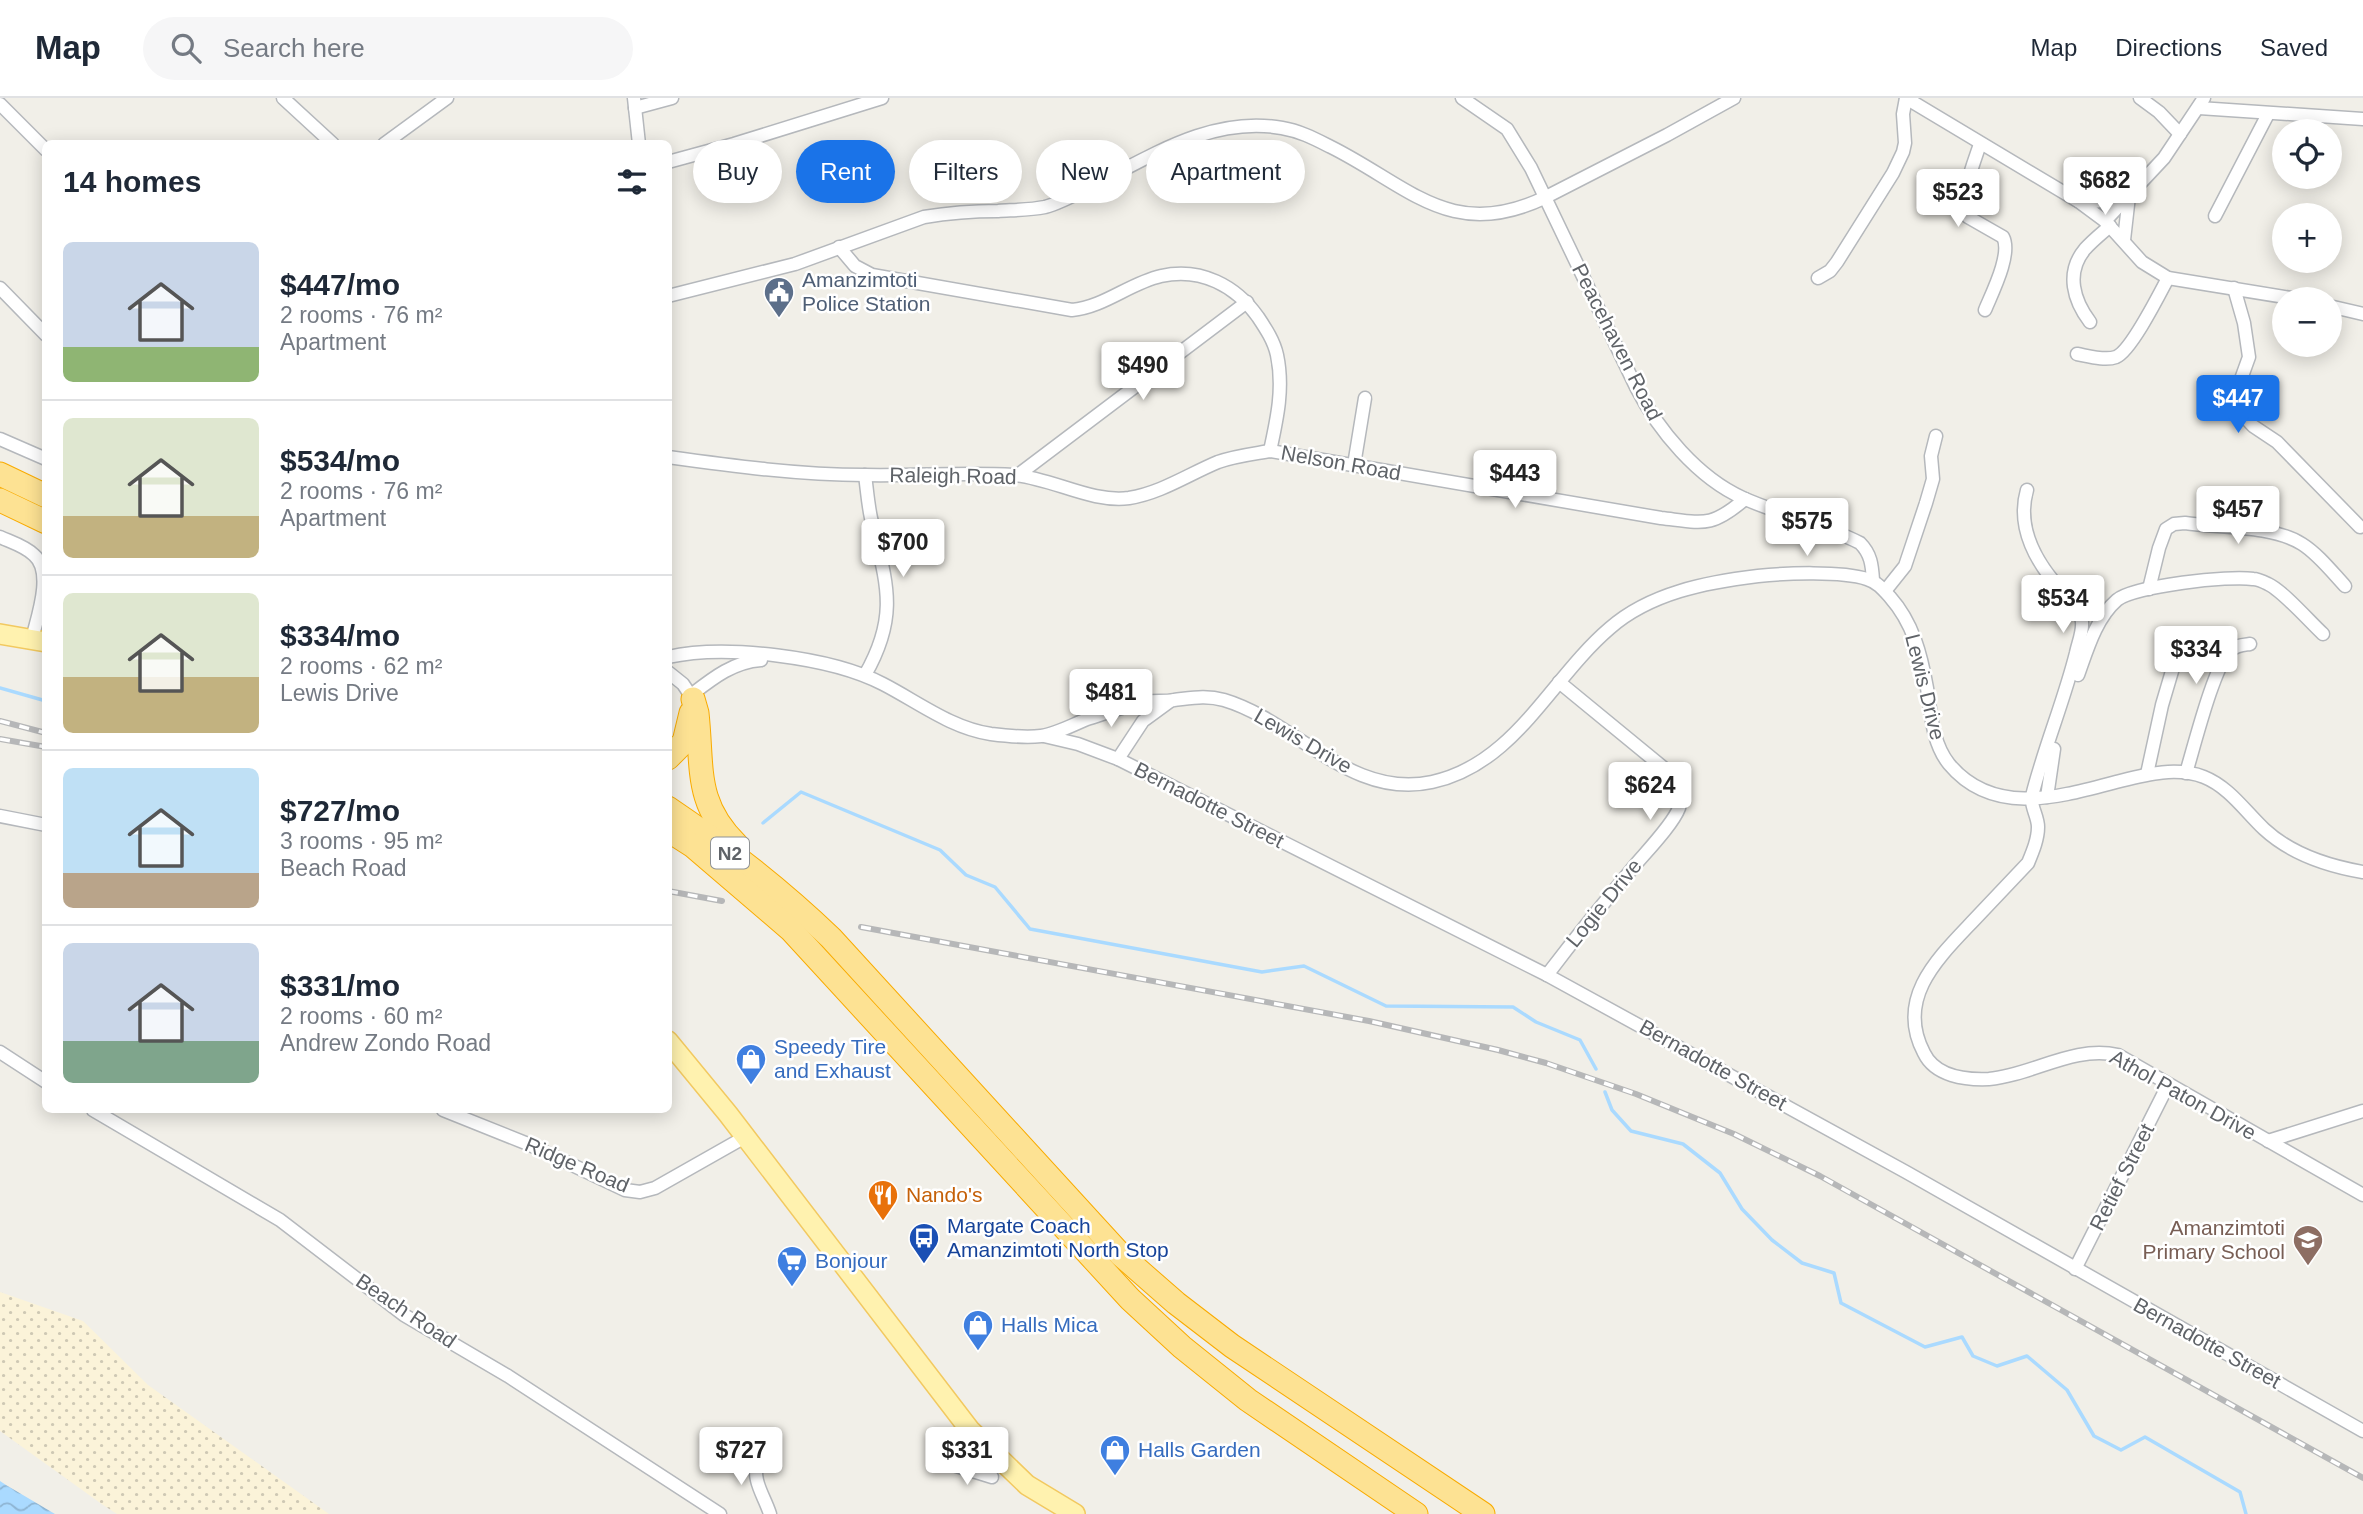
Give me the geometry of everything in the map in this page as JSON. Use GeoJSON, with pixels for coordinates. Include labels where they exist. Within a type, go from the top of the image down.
{"type":"FeatureCollection","features":[{"type":"Feature","properties":{"kind":"highway"},"geometry":{"type":"LineString","coordinates":[[0,474],[42,494]]}},
{"type":"Feature","properties":{"kind":"highway"},"geometry":{"type":"LineString","coordinates":[[0,500],[42,520]]}},
{"type":"Feature","properties":{"kind":"highway"},"geometry":{"type":"LineString","coordinates":[[672,754],[684,742],[691,718],[692,697]]}},
{"type":"Feature","properties":{"kind":"highway"},"geometry":{"type":"LineString","coordinates":[[692,697],[697,713],[705,800],[712,814],[726,835],[811,919]]}},
{"type":"Feature","properties":{"kind":"highway","name":"N2"},"geometry":{"type":"LineString","coordinates":[[672,811],[707,834],[811,919],[1120,1254],[1176,1303],[1232,1346],[1483,1514]]}},
{"type":"Feature","properties":{"kind":"highway","name":"N2"},"geometry":{"type":"LineString","coordinates":[[672,833],[693,846],[791,930],[1130,1299],[1182,1347],[1248,1400],[1416,1514]]}},
{"type":"Feature","properties":{"kind":"main road"},"geometry":{"type":"LineString","coordinates":[[0,634],[39,641]]}},
{"type":"Feature","properties":{"kind":"main road"},"geometry":{"type":"LineString","coordinates":[[672,1046],[970,1430],[1027,1485],[1075,1514]]}},
{"type":"Feature","properties":{"kind":"street"},"geometry":{"type":"LineString","coordinates":[[283,98],[329,140]]}},
{"type":"Feature","properties":{"kind":"street"},"geometry":{"type":"LineString","coordinates":[[389,140],[447,98]]}},
{"type":"Feature","properties":{"kind":"street"},"geometry":{"type":"LineString","coordinates":[[639,140],[635,103],[672,98]]}},
{"type":"Feature","properties":{"kind":"street"},"geometry":{"type":"LineString","coordinates":[[672,161],[734,144],[863,101],[882,98]]}},
{"type":"Feature","properties":{"kind":"street","name":"Peacehaven Road"},"geometry":{"type":"LineString","coordinates":[[1462,98],[1507,129],[1514,137],[1636,387],[1655,421],[1669,438],[1709,477],[1731,492],[1860,543],[1871,560],[1873,580]]}},
{"type":"Feature","properties":{"kind":"street"},"geometry":{"type":"LineString","coordinates":[[672,295],[794,264],[895,226],[934,215],[1046,206],[1201,133],[1239,125],[1283,128],[1308,135],[1345,153],[1415,197],[1454,212],[1503,213],[1526,207],[1734,98]]}},
{"type":"Feature","properties":{"kind":"street"},"geometry":{"type":"LineString","coordinates":[[1818,278],[1830,271],[1837,262],[1894,173],[1905,142],[1903,114],[1906,98],[2078,201],[2107,223],[2142,262],[2168,278],[2272,295]]}},
{"type":"Feature","properties":{"kind":"street"},"geometry":{"type":"LineString","coordinates":[[2140,98],[2159,112],[2180,134]]}},
{"type":"Feature","properties":{"kind":"street"},"geometry":{"type":"LineString","coordinates":[[2090,322],[2075,297],[2076,266],[2083,250],[2164,158],[2201,103],[2268,114],[2363,119]]}},
{"type":"Feature","properties":{"kind":"street"},"geometry":{"type":"LineString","coordinates":[[0,104],[42,146]]}},
{"type":"Feature","properties":{"kind":"street"},"geometry":{"type":"LineString","coordinates":[[2215,216],[2268,114]]}},
{"type":"Feature","properties":{"kind":"street"},"geometry":{"type":"LineString","coordinates":[[1980,144],[1964,198],[1964,212],[2003,237],[2006,243],[2004,260],[1985,310]]}},
{"type":"Feature","properties":{"kind":"street"},"geometry":{"type":"LineString","coordinates":[[2078,201],[2094,202],[2129,196]]}},
{"type":"Feature","properties":{"kind":"street"},"geometry":{"type":"LineString","coordinates":[[2124,240],[2129,196]]}},
{"type":"Feature","properties":{"kind":"street","name":"Nelson Road"},"geometry":{"type":"LineString","coordinates":[[839,247],[855,266],[872,275],[1054,309],[1088,309],[1145,280],[1172,274],[1197,275],[1220,282],[1247,302],[1270,334],[1277,353],[1280,375],[1279,408],[1270,451],[1696,522],[1709,522],[1723,517],[1745,499]]}},
{"type":"Feature","properties":{"kind":"street"},"geometry":{"type":"LineString","coordinates":[[2077,354],[2112,358],[2124,352],[2168,278]]}},
{"type":"Feature","properties":{"kind":"street"},"geometry":{"type":"LineString","coordinates":[[0,288],[42,331]]}},
{"type":"Feature","properties":{"kind":"street"},"geometry":{"type":"LineString","coordinates":[[2234,288],[2244,323],[2249,357],[2235,393],[2240,412],[2253,426],[2277,442],[2360,527]]}},
{"type":"Feature","properties":{"kind":"street"},"geometry":{"type":"LineString","coordinates":[[1018,475],[1247,302]]}},
{"type":"Feature","properties":{"kind":"street"},"geometry":{"type":"LineString","coordinates":[[2342,309],[2363,314]]}},
{"type":"Feature","properties":{"kind":"street"},"geometry":{"type":"LineString","coordinates":[[1354,465],[1365,398]]}},
{"type":"Feature","properties":{"kind":"street"},"geometry":{"type":"LineString","coordinates":[[1885,591],[1905,566],[1926,503],[1933,479],[1931,456],[1936,436]]}},
{"type":"Feature","properties":{"kind":"street"},"geometry":{"type":"LineString","coordinates":[[0,439],[42,457]]}},
{"type":"Feature","properties":{"kind":"street","name":"Raleigh Road"},"geometry":{"type":"LineString","coordinates":[[672,457],[793,472],[865,475],[953,472],[1018,475],[1109,498],[1129,498],[1162,488],[1224,460],[1270,451]]}},
{"type":"Feature","properties":{"kind":"street"},"geometry":{"type":"LineString","coordinates":[[865,475],[871,516],[887,582],[887,612],[878,649],[865,675]]}},
{"type":"Feature","properties":{"kind":"street"},"geometry":{"type":"LineString","coordinates":[[2027,490],[2023,518],[2029,542],[2047,574],[2073,603],[2082,622],[2073,663],[2031,800]]}},
{"type":"Feature","properties":{"kind":"street"},"geometry":{"type":"LineString","coordinates":[[2149,589],[2158,548],[2166,529],[2174,524],[2185,523],[2286,536],[2304,545],[2345,586]]}},
{"type":"Feature","properties":{"kind":"street"},"geometry":{"type":"LineString","coordinates":[[0,537],[33,553],[42,568]]}},
{"type":"Feature","properties":{"kind":"street","name":"Lewis Drive"},"geometry":{"type":"LineString","coordinates":[[1118,759],[1143,721],[1173,701],[1194,696],[1220,699],[1257,713],[1343,767],[1392,783],[1411,785],[1434,782],[1483,761],[1522,727],[1559,682],[1612,626],[1650,602],[1719,581],[1766,575],[1848,575],[1873,580],[1900,609],[1911,627],[1919,651],[1931,718],[1940,749],[1948,763],[1966,780],[1982,790],[2008,798],[2031,800],[2147,774],[2186,773],[2207,778],[2229,793],[2268,833],[2289,847],[2316,861],[2363,872]]}},
{"type":"Feature","properties":{"kind":"street"},"geometry":{"type":"LineString","coordinates":[[2047,797],[2054,750],[2088,646],[2106,612],[2118,599],[2129,593],[2149,589],[2225,579],[2254,579],[2270,584],[2323,634]]}},
{"type":"Feature","properties":{"kind":"street"},"geometry":{"type":"LineString","coordinates":[[39,641],[42,584]]}},
{"type":"Feature","properties":{"kind":"street"},"geometry":{"type":"LineString","coordinates":[[2186,773],[2220,666],[2230,651],[2237,646],[2250,644]]}},
{"type":"Feature","properties":{"kind":"street","name":"Lewis Drive"},"geometry":{"type":"LineString","coordinates":[[672,656],[714,652],[816,662],[865,675],[959,725],[985,733],[1044,736],[1091,718],[1149,701],[1173,701]]}},
{"type":"Feature","properties":{"kind":"street"},"geometry":{"type":"LineString","coordinates":[[672,676],[692,697],[723,671],[740,664],[786,657]]}},
{"type":"Feature","properties":{"kind":"street"},"geometry":{"type":"LineString","coordinates":[[2147,774],[2175,661]]}},
{"type":"Feature","properties":{"kind":"street","name":"Logie Drive"},"geometry":{"type":"LineString","coordinates":[[1547,975],[1662,833],[1679,809],[1680,798],[1674,781],[1665,769],[1559,682]]}},
{"type":"Feature","properties":{"kind":"street","name":"Bernadotte Street"},"geometry":{"type":"LineString","coordinates":[[1044,736],[1077,744],[1118,759],[1547,975],[1906,1172],[2363,1431]]}},
{"type":"Feature","properties":{"kind":"street","name":"Athol Paton Drive"},"geometry":{"type":"LineString","coordinates":[[2031,800],[2038,827],[2036,843],[2028,863],[1938,959],[1925,977],[1917,997],[1914,1022],[1918,1043],[1928,1061],[1944,1073],[1987,1079],[2021,1074],[2083,1053],[2102,1051],[2118,1055],[2363,1195]]}},
{"type":"Feature","properties":{"kind":"street"},"geometry":{"type":"LineString","coordinates":[[0,816],[42,824]]}},
{"type":"Feature","properties":{"kind":"street"},"geometry":{"type":"LineString","coordinates":[[0,1052],[42,1080]]}},
{"type":"Feature","properties":{"kind":"street","name":"Retief Street"},"geometry":{"type":"LineString","coordinates":[[2075,1269],[2168,1084]]}},
{"type":"Feature","properties":{"kind":"street"},"geometry":{"type":"LineString","coordinates":[[2267,1141],[2363,1111]]}},
{"type":"Feature","properties":{"kind":"street","name":"Beach Road"},"geometry":{"type":"LineString","coordinates":[[98,1113],[281,1220],[404,1315],[519,1383],[720,1514]]}},
{"type":"Feature","properties":{"kind":"street","name":"Ridge Road"},"geometry":{"type":"LineString","coordinates":[[450,1113],[528,1144],[625,1190],[640,1192],[655,1188],[745,1137]]}},
{"type":"Feature","properties":{"kind":"street"},"geometry":{"type":"LineString","coordinates":[[758,1460],[756,1480],[770,1514]]}},
{"type":"Feature","properties":{"kind":"street"},"geometry":{"type":"LineString","coordinates":[[950,1464],[992,1477]]}},
{"type":"Feature","properties":{"kind":"sand"},"geometry":{"type":"Polygon","coordinates":[[[0,1292],[83,1321],[148,1385],[329,1514],[117,1514],[103,1505],[0,1431],[0,1292]]]}},
{"type":"Feature","properties":{"kind":"water"},"geometry":{"type":"Polygon","coordinates":[[[0,1481],[6,1485],[55,1514],[0,1514],[0,1481]]]}},
{"type":"Feature","properties":{"kind":"waterway"},"geometry":{"type":"LineString","coordinates":[[0,688],[42,700]]}},
{"type":"Feature","properties":{"kind":"waterway"},"geometry":{"type":"LineString","coordinates":[[763,823],[801,792],[940,850],[966,875],[995,887],[1030,929],[1262,972],[1304,966],[1386,1006],[1513,1007],[1536,1022],[1580,1040],[1596,1069]]}},
{"type":"Feature","properties":{"kind":"waterway"},"geometry":{"type":"LineString","coordinates":[[1605,1092],[1612,1110],[1631,1131],[1683,1144],[1720,1173],[1742,1209],[1772,1240],[1802,1263],[1834,1273],[1841,1303],[1925,1347],[1962,1337],[1973,1356],[1997,1366],[2027,1356],[2067,1390],[2094,1436],[2121,1450],[2145,1437],[2240,1492],[2246,1514]]}},
{"type":"Feature","properties":{"kind":"railway"},"geometry":{"type":"LineString","coordinates":[[0,721],[42,732]]}},
{"type":"Feature","properties":{"kind":"railway"},"geometry":{"type":"LineString","coordinates":[[0,739],[42,746]]}},
{"type":"Feature","properties":{"kind":"railway"},"geometry":{"type":"LineString","coordinates":[[672,892],[722,901]]}},
{"type":"Feature","properties":{"kind":"railway"},"geometry":{"type":"LineString","coordinates":[[861,927],[1369,1021],[1546,1063],[1636,1094],[1734,1134],[1820,1176],[2363,1478]]}},
{"type":"Feature","properties":{"kind":"place","name":"Amanzimtoti Police Station"},"geometry":{"type":"Point","coordinates":[779,319]}},
{"type":"Feature","properties":{"kind":"place","name":"Speedy Tire and Exhaust"},"geometry":{"type":"Point","coordinates":[751,1086]}},
{"type":"Feature","properties":{"kind":"place","name":"Nando's"},"geometry":{"type":"Point","coordinates":[883,1222]}},
{"type":"Feature","properties":{"kind":"place","name":"Margate Coach Amanzimtoti North Stop"},"geometry":{"type":"Point","coordinates":[924,1265]}},
{"type":"Feature","properties":{"kind":"place","name":"Amanzimtoti Primary School"},"geometry":{"type":"Point","coordinates":[2308,1267]}},
{"type":"Feature","properties":{"kind":"place","name":"Bonjour"},"geometry":{"type":"Point","coordinates":[792,1288]}},
{"type":"Feature","properties":{"kind":"place","name":"Halls Mica"},"geometry":{"type":"Point","coordinates":[978,1352]}},
{"type":"Feature","properties":{"kind":"place","name":"Halls Garden"},"geometry":{"type":"Point","coordinates":[1115,1477]}}]}
